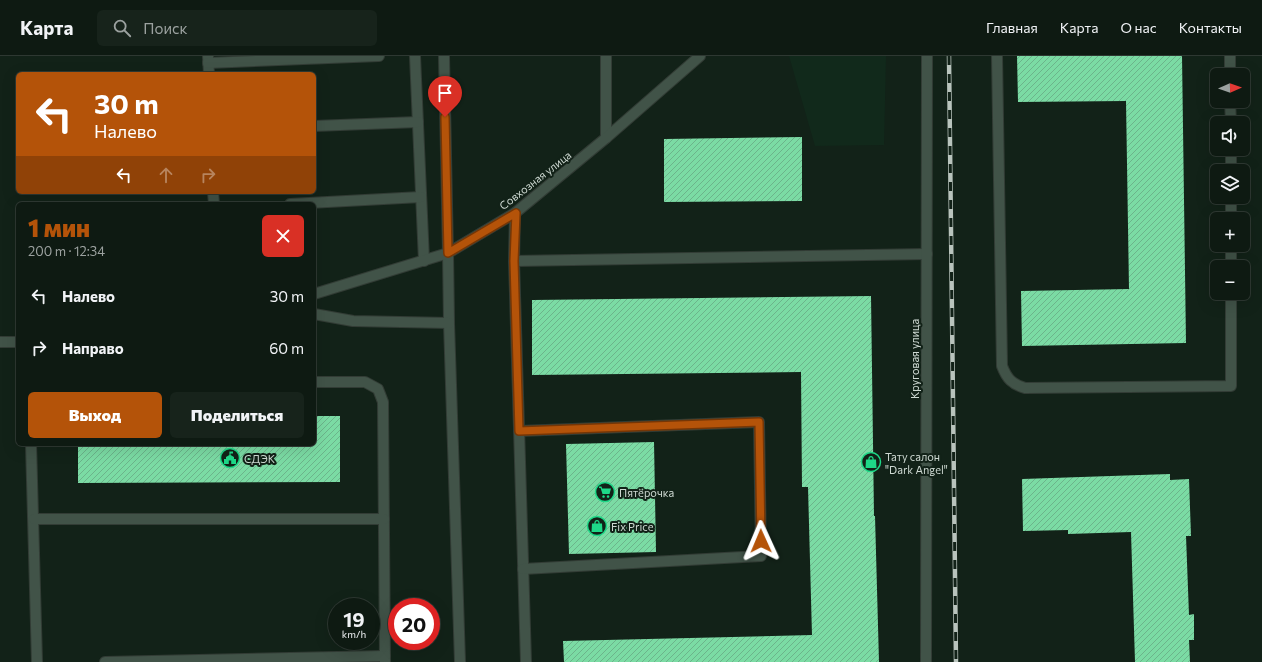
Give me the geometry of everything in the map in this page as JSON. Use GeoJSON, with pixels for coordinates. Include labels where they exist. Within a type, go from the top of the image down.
{"type":"FeatureCollection","features":[{"type":"Feature","properties":{"kind":"street"},"geometry":{"type":"LineString","coordinates":[[208,72],[208,60],[379,56]]}},
{"type":"Feature","properties":{"kind":"street"},"geometry":{"type":"LineString","coordinates":[[416,56],[424,261]]}},
{"type":"Feature","properties":{"kind":"street"},"geometry":{"type":"LineString","coordinates":[[444,56],[449,323],[460,662]]}},
{"type":"Feature","properties":{"kind":"street"},"geometry":{"type":"LineString","coordinates":[[606,56],[606,138]]}},
{"type":"Feature","properties":{"kind":"street","name":"Совхозная улица"},"geometry":{"type":"LineString","coordinates":[[316,293],[448,253],[516,213],[606,138],[700,56]]}},
{"type":"Feature","properties":{"kind":"street","name":"Круговая улица"},"geometry":{"type":"LineString","coordinates":[[926,662],[927,56]]}},
{"type":"Feature","properties":{"kind":"street"},"geometry":{"type":"LineString","coordinates":[[996,56],[1002,366],[1006,376],[1014,384],[1025,388],[1231,386],[1231,300]]}},
{"type":"Feature","properties":{"kind":"street"},"geometry":{"type":"LineString","coordinates":[[1230,56],[1230,68]]}},
{"type":"Feature","properties":{"kind":"street"},"geometry":{"type":"LineString","coordinates":[[316,126],[418,122]]}},
{"type":"Feature","properties":{"kind":"street"},"geometry":{"type":"LineString","coordinates":[[316,203],[421,197]]}},
{"type":"Feature","properties":{"kind":"street"},"geometry":{"type":"LineString","coordinates":[[516,213],[514,261],[526,662]]}},
{"type":"Feature","properties":{"kind":"street"},"geometry":{"type":"LineString","coordinates":[[514,261],[927,254]]}},
{"type":"Feature","properties":{"kind":"street"},"geometry":{"type":"LineString","coordinates":[[316,314],[353,321],[449,323]]}},
{"type":"Feature","properties":{"kind":"street"},"geometry":{"type":"LineString","coordinates":[[0,342],[16,342]]}},
{"type":"Feature","properties":{"kind":"street"},"geometry":{"type":"LineString","coordinates":[[105,662],[385,659],[383,402],[378,389],[365,382],[316,382]]}},
{"type":"Feature","properties":{"kind":"street"},"geometry":{"type":"LineString","coordinates":[[519,431],[759,422],[761,556],[523,569]]}},
{"type":"Feature","properties":{"kind":"street"},"geometry":{"type":"LineString","coordinates":[[31,446],[34,519],[36,662]]}},
{"type":"Feature","properties":{"kind":"street"},"geometry":{"type":"LineString","coordinates":[[34,519],[384,519]]}},
{"type":"Feature","properties":{"kind":"shaded area"},"geometry":{"type":"Polygon","coordinates":[[[789,56],[886,56],[884,145],[815,146],[789,56]]]}},
{"type":"Feature","properties":{"kind":"building"},"geometry":{"type":"Polygon","coordinates":[[[1017,56],[1182,56],[1186,343],[1022,346],[1021,291],[1129,289],[1126,101],[1018,102],[1017,56]]]}},
{"type":"Feature","properties":{"kind":"building"},"geometry":{"type":"Polygon","coordinates":[[[802,137],[802,201],[664,202],[664,139],[802,137]]]}},
{"type":"Feature","properties":{"kind":"building"},"geometry":{"type":"Polygon","coordinates":[[[871,296],[874,516],[879,662],[564,662],[563,641],[812,635],[808,487],[802,487],[801,372],[532,375],[532,300],[871,296]]]}},
{"type":"Feature","properties":{"kind":"building"},"geometry":{"type":"Polygon","coordinates":[[[316,416],[340,416],[340,482],[78,483],[78,446],[316,446],[316,416]]]}},
{"type":"Feature","properties":{"kind":"building"},"geometry":{"type":"Polygon","coordinates":[[[654,442],[656,552],[569,554],[566,444],[654,442]]]}},
{"type":"Feature","properties":{"kind":"building"},"geometry":{"type":"Polygon","coordinates":[[[1170,474],[1170,480],[1189,479],[1191,536],[1186,536],[1189,615],[1194,614],[1194,640],[1189,640],[1190,662],[1135,662],[1131,532],[1068,534],[1068,530],[1023,531],[1022,479],[1170,474]]]}},
{"type":"Feature","properties":{"kind":"railway"},"geometry":{"type":"LineString","coordinates":[[949,56],[956,662]]}},
{"type":"Feature","properties":{"kind":"place","name":"СДЭК"},"geometry":{"type":"Point","coordinates":[230,458]}},
{"type":"Feature","properties":{"kind":"place","name":"Тату салон \"Dark Angel\""},"geometry":{"type":"Point","coordinates":[871,462]}},
{"type":"Feature","properties":{"kind":"place","name":"Пятёрочка"},"geometry":{"type":"Point","coordinates":[605,492]}},
{"type":"Feature","properties":{"kind":"place","name":"Fix Price"},"geometry":{"type":"Point","coordinates":[597,526]}},
{"type":"Feature","properties":{"kind":"route"},"geometry":{"type":"LineString","coordinates":[[445,117],[448,253],[516,213],[514,261],[519,431],[759,422],[761,541]]}}]}
